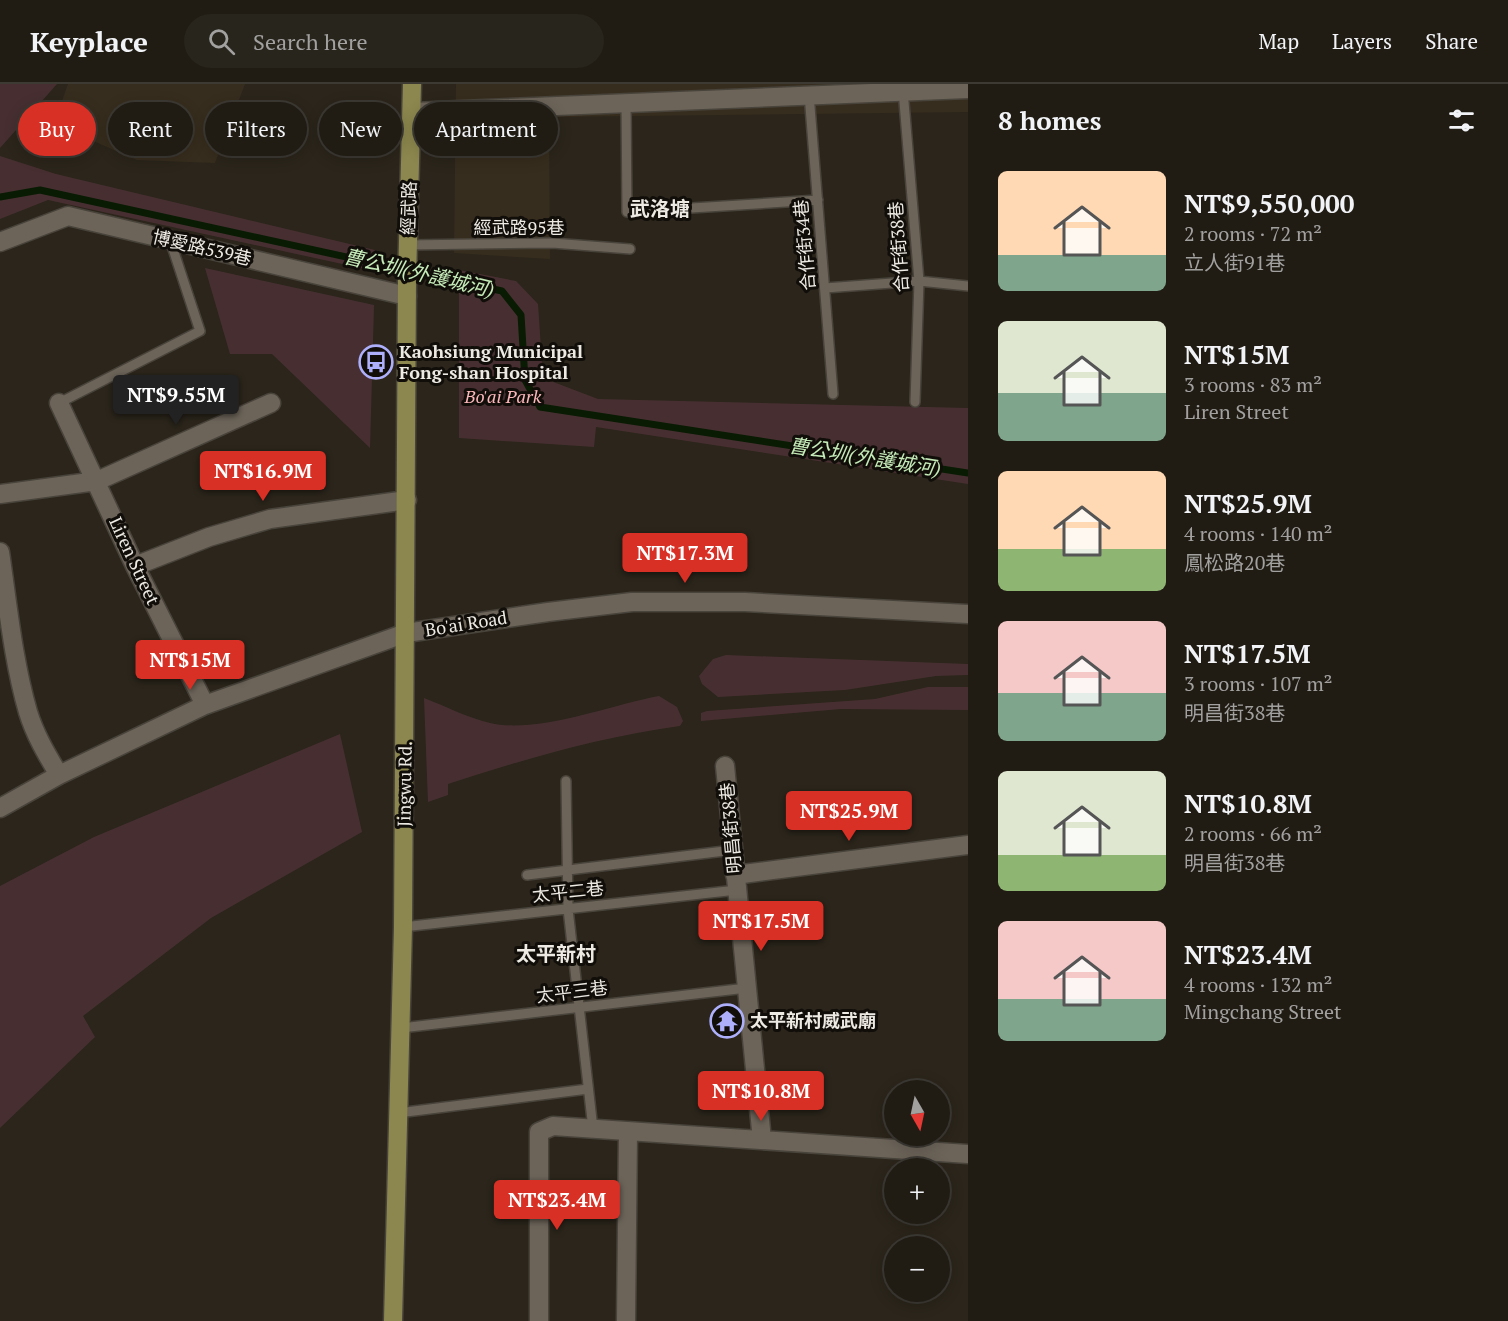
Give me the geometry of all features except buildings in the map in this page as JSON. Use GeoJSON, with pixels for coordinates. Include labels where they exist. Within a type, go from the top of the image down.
{"type":"FeatureCollection","features":[{"type":"Feature","properties":{"kind":"main road","name":"經武路"},"geometry":{"type":"LineString","coordinates":[[407,288],[412,84]]}},
{"type":"Feature","properties":{"kind":"main road","name":"Jingwu Rd."},"geometry":{"type":"LineString","coordinates":[[393,1321],[403,927],[407,288]]}},
{"type":"Feature","properties":{"kind":"street"},"geometry":{"type":"LineString","coordinates":[[412,112],[968,89]]}},
{"type":"Feature","properties":{"kind":"street","name":"博愛路539巷"},"geometry":{"type":"LineString","coordinates":[[0,242],[68,216],[170,240],[407,288]]}},
{"type":"Feature","properties":{"kind":"street","name":"Liren Street"},"geometry":{"type":"LineString","coordinates":[[59,403],[135,566],[205,705]]}},
{"type":"Feature","properties":{"kind":"street"},"geometry":{"type":"LineString","coordinates":[[0,494],[97,481],[270,403]]}},
{"type":"Feature","properties":{"kind":"street"},"geometry":{"type":"LineString","coordinates":[[135,566],[209,537],[270,519],[407,500]]}},
{"type":"Feature","properties":{"kind":"street"},"geometry":{"type":"LineString","coordinates":[[0,552],[5,618],[28,713],[58,775]]}},
{"type":"Feature","properties":{"kind":"street","name":"Bo'ai Road"},"geometry":{"type":"LineString","coordinates":[[0,808],[58,775],[205,705],[406,633],[632,602],[745,602],[968,614]]}},
{"type":"Feature","properties":{"kind":"street","name":"明昌街38巷"},"geometry":{"type":"LineString","coordinates":[[725,766],[762,1140]]}},
{"type":"Feature","properties":{"kind":"street"},"geometry":{"type":"LineString","coordinates":[[736,883],[968,845]]}},
{"type":"Feature","properties":{"kind":"street"},"geometry":{"type":"LineString","coordinates":[[539,1321],[539,1132],[553,1126],[968,1154]]}},
{"type":"Feature","properties":{"kind":"street"},"geometry":{"type":"LineString","coordinates":[[626,1321],[628,1131]]}},
{"type":"Feature","properties":{"kind":"lane","name":"合作街38巷"},"geometry":{"type":"LineString","coordinates":[[903,90],[919,282],[915,402]]}},
{"type":"Feature","properties":{"kind":"lane","name":"合作街34巷"},"geometry":{"type":"LineString","coordinates":[[809,94],[834,394]]}},
{"type":"Feature","properties":{"kind":"lane"},"geometry":{"type":"LineString","coordinates":[[626,104],[627,212],[818,200]]}},
{"type":"Feature","properties":{"kind":"lane"},"geometry":{"type":"LineString","coordinates":[[59,403],[200,331],[170,240]]}},
{"type":"Feature","properties":{"kind":"lane","name":"經武路95巷"},"geometry":{"type":"LineString","coordinates":[[407,252],[552,243],[630,249]]}},
{"type":"Feature","properties":{"kind":"lane"},"geometry":{"type":"LineString","coordinates":[[825,288],[919,282],[968,286]]}},
{"type":"Feature","properties":{"kind":"lane"},"geometry":{"type":"LineString","coordinates":[[566,781],[568,909],[593,1129]]}},
{"type":"Feature","properties":{"kind":"lane"},"geometry":{"type":"LineString","coordinates":[[526,875],[733,850]]}},
{"type":"Feature","properties":{"kind":"lane","name":"太平二巷"},"geometry":{"type":"LineString","coordinates":[[403,927],[568,909],[736,883]]}},
{"type":"Feature","properties":{"kind":"lane","name":"太平三巷"},"geometry":{"type":"LineString","coordinates":[[401,1028],[747,988]]}},
{"type":"Feature","properties":{"kind":"lane"},"geometry":{"type":"LineString","coordinates":[[398,1113],[588,1089]]}},
{"type":"Feature","properties":{"kind":"shaded area"},"geometry":{"type":"Polygon","coordinates":[[[68,84],[245,84],[238,102],[205,102],[205,156],[218,156],[215,163],[137,160],[128,156],[193,156],[193,102],[108,102],[108,147],[96,142],[96,102],[62,102],[68,84]]]}},
{"type":"Feature","properties":{"kind":"shaded area"},"geometry":{"type":"Polygon","coordinates":[[[456,84],[968,84],[968,112],[558,117],[558,102],[456,102],[456,84]]]}},
{"type":"Feature","properties":{"kind":"shaded area"},"geometry":{"type":"Polygon","coordinates":[[[455,156],[549,156],[550,259],[454,253],[455,156]]]}},
{"type":"Feature","properties":{"kind":"green space"},"geometry":{"type":"Polygon","coordinates":[[[0,84],[57,84],[41,102],[18,102],[18,128],[0,148],[0,84]]]}},
{"type":"Feature","properties":{"kind":"green space"},"geometry":{"type":"Polygon","coordinates":[[[0,156],[56,174],[375,250],[370,270],[48,200],[0,219],[0,156]]]}},
{"type":"Feature","properties":{"kind":"green space"},"geometry":{"type":"Polygon","coordinates":[[[205,268],[374,305],[370,448],[272,354],[230,354],[205,268]]]}},
{"type":"Feature","properties":{"kind":"green space","name":"Bo'ai Park"},"geometry":{"type":"Polygon","coordinates":[[[459,270],[516,281],[538,304],[543,378],[598,399],[968,408],[968,484],[596,427],[594,447],[459,438],[459,270]]]}},
{"type":"Feature","properties":{"kind":"green space"},"geometry":{"type":"Polygon","coordinates":[[[726,655],[968,664],[968,675],[936,676],[845,690],[718,697],[702,684],[699,676],[713,659],[726,655]]]}},
{"type":"Feature","properties":{"kind":"green space"},"geometry":{"type":"Polygon","coordinates":[[[928,687],[968,687],[968,710],[841,709],[701,721],[701,713],[707,711],[875,699],[928,687]]]}},
{"type":"Feature","properties":{"kind":"green space"},"geometry":{"type":"Polygon","coordinates":[[[659,696],[677,707],[683,721],[680,726],[592,743],[505,766],[448,784],[448,795],[428,802],[424,698],[482,721],[530,725],[552,722],[659,696]]]}},
{"type":"Feature","properties":{"kind":"green space"},"geometry":{"type":"Polygon","coordinates":[[[340,734],[362,832],[211,918],[83,1016],[95,1037],[0,1128],[0,886],[94,837],[340,734]]]}},
{"type":"Feature","properties":{"kind":"waterway","name":"曹公圳(外護城河)"},"geometry":{"type":"LineString","coordinates":[[0,197],[40,190],[502,291],[521,315],[525,380],[540,407],[968,473]]}},
{"type":"Feature","properties":{"kind":"place","name":"Kaohsiung Municipal Fong-shan Hospital"},"geometry":{"type":"Point","coordinates":[376,362]}},
{"type":"Feature","properties":{"kind":"place","name":"太平新村威武廟"},"geometry":{"type":"Point","coordinates":[727,1021]}},
{"type":"Feature","properties":{"kind":"district","name":"武洛塘"},"geometry":{"type":"Point","coordinates":[660,209]}},
{"type":"Feature","properties":{"kind":"district","name":"太平新村"},"geometry":{"type":"Point","coordinates":[556,954]}}]}
